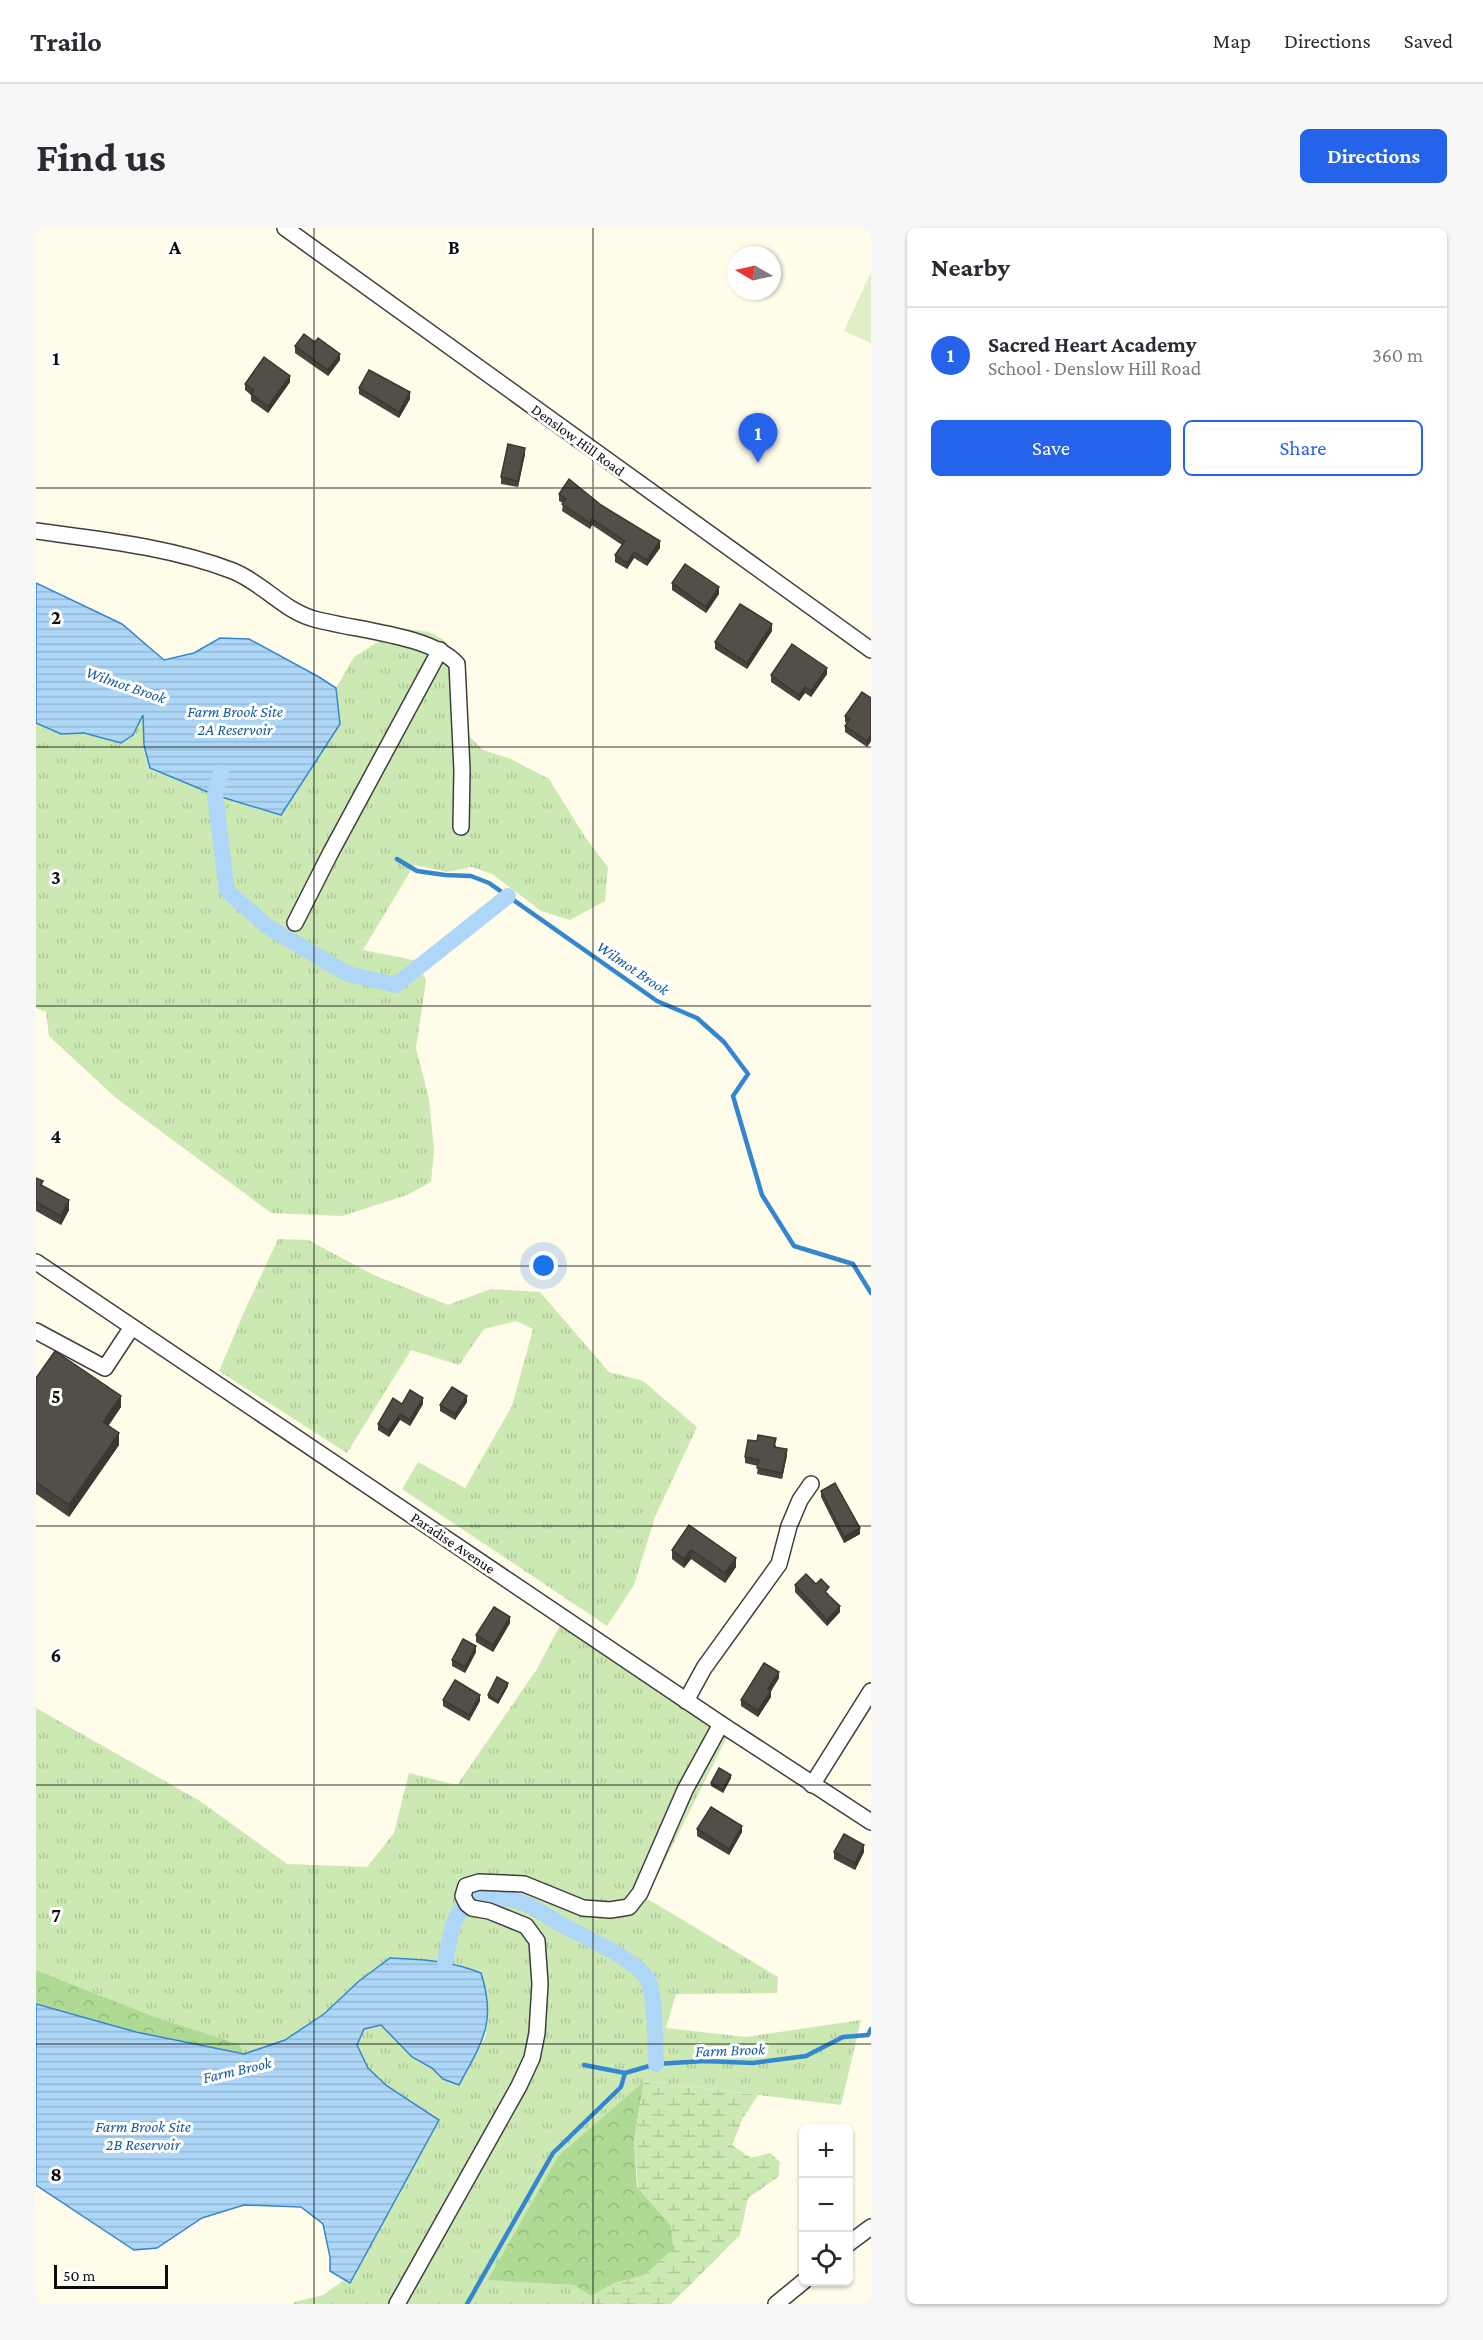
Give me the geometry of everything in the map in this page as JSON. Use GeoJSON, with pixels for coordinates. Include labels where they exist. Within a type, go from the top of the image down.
{"type":"FeatureCollection","features":[{"type":"Feature","properties":{"kind":"street","name":"Denslow Hill Road"},"geometry":{"type":"LineString","coordinates":[[285,228],[871,650]]}},
{"type":"Feature","properties":{"kind":"street"},"geometry":{"type":"LineString","coordinates":[[36,531],[168,552],[205,562],[236,572],[279,603],[308,617],[440,650],[457,664],[462,770],[461,827]]}},
{"type":"Feature","properties":{"kind":"street"},"geometry":{"type":"LineString","coordinates":[[296,923],[331,852],[440,650]]}},
{"type":"Feature","properties":{"kind":"street","name":"Paradise Avenue"},"geometry":{"type":"LineString","coordinates":[[36,1262],[686,1701],[871,1822]]}},
{"type":"Feature","properties":{"kind":"street"},"geometry":{"type":"LineString","coordinates":[[36,1332],[105,1368],[132,1327]]}},
{"type":"Feature","properties":{"kind":"street"},"geometry":{"type":"LineString","coordinates":[[686,1701],[704,1668],[779,1564],[789,1526],[800,1500],[811,1484]]}},
{"type":"Feature","properties":{"kind":"street"},"geometry":{"type":"LineString","coordinates":[[812,1785],[871,1691]]}},
{"type":"Feature","properties":{"kind":"street"},"geometry":{"type":"LineString","coordinates":[[397,2304],[519,2086],[532,2058],[537,2033],[540,1984],[537,1941],[526,1926],[489,1911],[472,1908],[463,1896],[466,1886],[479,1882],[524,1884],[583,1908],[610,1910],[629,1906],[640,1893],[685,1790],[721,1724]]}},
{"type":"Feature","properties":{"kind":"street"},"geometry":{"type":"LineString","coordinates":[[853,2241],[871,2227]]}},
{"type":"Feature","properties":{"kind":"street"},"geometry":{"type":"LineString","coordinates":[[776,2304],[799,2285]]}},
{"type":"Feature","properties":{"kind":"green space"},"geometry":{"type":"Polygon","coordinates":[[[871,272],[871,343],[844,331],[871,272]]]}},
{"type":"Feature","properties":{"kind":"green space"},"geometry":{"type":"Polygon","coordinates":[[[400,628],[429,632],[444,640],[454,652],[457,724],[483,750],[511,759],[549,779],[585,837],[608,867],[605,901],[570,920],[541,911],[492,874],[472,867],[447,872],[414,865],[363,950],[418,961],[426,981],[416,1048],[429,1099],[434,1150],[431,1182],[407,1195],[342,1216],[271,1213],[116,1098],[49,1036],[46,1012],[36,1008],[36,723],[61,734],[84,733],[121,743],[143,714],[144,745],[150,768],[215,795],[280,815],[340,724],[336,688],[354,657],[400,628]]]}},
{"type":"Feature","properties":{"kind":"green space"},"geometry":{"type":"Polygon","coordinates":[[[278,1239],[308,1240],[374,1275],[448,1305],[491,1289],[540,1292],[609,1372],[643,1381],[697,1427],[655,1517],[634,1585],[607,1626],[402,1489],[418,1462],[465,1488],[512,1406],[533,1329],[516,1321],[484,1329],[459,1365],[411,1350],[347,1453],[219,1371],[278,1239]]]}},
{"type":"Feature","properties":{"kind":"green space"},"geometry":{"type":"Polygon","coordinates":[[[560,1625],[727,1737],[646,1898],[778,1977],[777,1993],[676,1994],[666,2028],[746,2037],[861,2020],[841,2105],[644,2081],[558,2156],[489,2279],[574,2285],[591,2296],[594,2304],[293,2304],[323,2295],[344,2280],[349,2282],[439,2121],[387,2086],[368,2068],[357,2045],[364,2029],[380,2024],[412,2057],[432,2068],[443,2079],[459,2085],[485,2038],[488,2019],[458,1964],[390,1958],[359,1981],[324,2014],[285,2040],[244,2054],[239,2044],[155,2017],[36,1970],[36,1708],[200,1801],[287,1864],[367,1867],[394,1833],[409,1773],[457,1785],[537,1669],[560,1625]]]}},
{"type":"Feature","properties":{"kind":"green space"},"geometry":{"type":"Polygon","coordinates":[[[36,1970],[155,2017],[239,2044],[244,2054],[136,2032],[36,2004],[36,1970]]]}},
{"type":"Feature","properties":{"kind":"green space"},"geometry":{"type":"Polygon","coordinates":[[[644,2081],[634,2141],[637,2187],[671,2225],[674,2249],[645,2275],[615,2283],[591,2296],[574,2285],[488,2280],[558,2156],[644,2081]]]}},
{"type":"Feature","properties":{"kind":"green space"},"geometry":{"type":"Polygon","coordinates":[[[644,2081],[758,2095],[743,2118],[732,2145],[751,2158],[770,2153],[780,2162],[778,2177],[748,2198],[740,2235],[671,2304],[594,2304],[591,2296],[615,2283],[645,2275],[673,2249],[671,2225],[638,2188],[634,2141],[644,2081]]]}},
{"type":"Feature","properties":{"kind":"water","name":"Farm Brook Site 2A Reservoir"},"geometry":{"type":"Polygon","coordinates":[[[36,583],[122,624],[164,660],[194,653],[220,638],[249,639],[336,688],[340,724],[281,815],[215,795],[150,768],[144,745],[143,715],[133,735],[121,743],[84,733],[61,734],[36,723],[36,583]]]}},
{"type":"Feature","properties":{"kind":"water","name":"Farm Brook Site 2B Reservoir"},"geometry":{"type":"Polygon","coordinates":[[[390,1958],[447,1963],[481,1973],[486,1990],[487,2019],[480,2044],[459,2085],[443,2079],[432,2068],[412,2057],[381,2025],[364,2029],[357,2045],[368,2068],[387,2086],[439,2120],[350,2283],[330,2271],[330,2257],[323,2224],[301,2207],[244,2205],[202,2218],[157,2248],[134,2250],[36,2185],[36,2004],[136,2032],[244,2054],[285,2040],[324,2014],[359,1981],[390,1958]]]}},
{"type":"Feature","properties":{"kind":"building"},"geometry":{"type":"Polygon","coordinates":[[[304,334],[315,342],[318,338],[340,354],[328,370],[295,346],[304,334]]]}},
{"type":"Feature","properties":{"kind":"building"},"geometry":{"type":"Polygon","coordinates":[[[264,357],[290,376],[268,406],[251,394],[254,390],[245,384],[264,357]]]}},
{"type":"Feature","properties":{"kind":"building"},"geometry":{"type":"Polygon","coordinates":[[[369,370],[410,392],[399,412],[359,388],[369,370]]]}},
{"type":"Feature","properties":{"kind":"building"},"geometry":{"type":"Polygon","coordinates":[[[508,444],[525,448],[518,481],[501,477],[508,444]]]}},
{"type":"Feature","properties":{"kind":"building"},"geometry":{"type":"Polygon","coordinates":[[[569,479],[601,505],[660,541],[647,560],[634,552],[627,563],[615,555],[625,541],[592,519],[590,523],[562,504],[566,499],[559,494],[569,479]]]}},
{"type":"Feature","properties":{"kind":"building"},"geometry":{"type":"Polygon","coordinates":[[[685,564],[719,587],[706,607],[672,583],[685,564]]]}},
{"type":"Feature","properties":{"kind":"building"},"geometry":{"type":"Polygon","coordinates":[[[740,604],[772,624],[747,663],[715,642],[740,604]]]}},
{"type":"Feature","properties":{"kind":"building"},"geometry":{"type":"Polygon","coordinates":[[[792,644],[827,668],[811,691],[805,687],[799,695],[771,675],[792,644]]]}},
{"type":"Feature","properties":{"kind":"building"},"geometry":{"type":"Polygon","coordinates":[[[862,692],[871,698],[871,735],[867,741],[845,726],[850,719],[845,716],[862,692]]]}},
{"type":"Feature","properties":{"kind":"building"},"geometry":{"type":"Polygon","coordinates":[[[36,1178],[43,1181],[41,1185],[69,1200],[61,1216],[36,1202],[36,1178]]]}},
{"type":"Feature","properties":{"kind":"building"},"geometry":{"type":"Polygon","coordinates":[[[55,1351],[121,1396],[103,1422],[119,1433],[69,1505],[36,1482],[36,1378],[55,1351]]]}},
{"type":"Feature","properties":{"kind":"building"},"geometry":{"type":"Polygon","coordinates":[[[452,1387],[467,1396],[455,1414],[440,1405],[452,1387]]]}},
{"type":"Feature","properties":{"kind":"building"},"geometry":{"type":"Polygon","coordinates":[[[410,1390],[423,1398],[410,1420],[400,1414],[389,1431],[378,1424],[393,1398],[402,1404],[410,1390]]]}},
{"type":"Feature","properties":{"kind":"building"},"geometry":{"type":"Polygon","coordinates":[[[758,1435],[776,1438],[774,1447],[787,1449],[782,1473],[757,1468],[759,1460],[745,1457],[748,1440],[757,1441],[758,1435]]]}},
{"type":"Feature","properties":{"kind":"building"},"geometry":{"type":"Polygon","coordinates":[[[835,1483],[860,1528],[844,1537],[821,1491],[835,1483]]]}},
{"type":"Feature","properties":{"kind":"building"},"geometry":{"type":"Polygon","coordinates":[[[689,1525],[736,1558],[725,1573],[691,1550],[684,1559],[672,1550],[689,1525]]]}},
{"type":"Feature","properties":{"kind":"building"},"geometry":{"type":"Polygon","coordinates":[[[806,1574],[816,1584],[821,1579],[829,1587],[825,1592],[840,1606],[827,1620],[795,1585],[806,1574]]]}},
{"type":"Feature","properties":{"kind":"building"},"geometry":{"type":"Polygon","coordinates":[[[494,1607],[510,1617],[493,1645],[476,1635],[494,1607]]]}},
{"type":"Feature","properties":{"kind":"building"},"geometry":{"type":"Polygon","coordinates":[[[463,1639],[476,1646],[465,1667],[452,1660],[463,1639]]]}},
{"type":"Feature","properties":{"kind":"building"},"geometry":{"type":"Polygon","coordinates":[[[764,1663],[779,1672],[758,1711],[741,1700],[764,1663]]]}},
{"type":"Feature","properties":{"kind":"building"},"geometry":{"type":"Polygon","coordinates":[[[497,1677],[508,1683],[498,1701],[488,1695],[497,1677]]]}},
{"type":"Feature","properties":{"kind":"building"},"geometry":{"type":"Polygon","coordinates":[[[455,1680],[480,1695],[469,1715],[443,1700],[455,1680]]]}},
{"type":"Feature","properties":{"kind":"building"},"geometry":{"type":"Polygon","coordinates":[[[719,1768],[731,1775],[723,1790],[711,1783],[719,1768]]]}},
{"type":"Feature","properties":{"kind":"building"},"geometry":{"type":"Polygon","coordinates":[[[711,1807],[742,1826],[729,1849],[697,1829],[711,1807]]]}},
{"type":"Feature","properties":{"kind":"building"},"geometry":{"type":"Polygon","coordinates":[[[844,1834],[864,1845],[855,1863],[834,1852],[844,1834]]]}},
{"type":"Feature","properties":{"kind":"waterway"},"geometry":{"type":"LineString","coordinates":[[221,773],[215,795],[227,891],[268,927],[348,974],[396,985],[508,896]]}},
{"type":"Feature","properties":{"kind":"waterway","name":"Wilmot Brook"},"geometry":{"type":"LineString","coordinates":[[397,859],[417,871],[471,876],[489,883],[657,1001],[697,1018],[724,1042],[748,1074],[733,1096],[762,1195],[794,1246],[853,1264],[871,1293]]}},
{"type":"Feature","properties":{"kind":"waterway"},"geometry":{"type":"LineString","coordinates":[[445,1962],[455,1922],[462,1909],[468,1904],[489,1898],[526,1904],[620,1956],[647,1978],[654,2006],[656,2064]]}},
{"type":"Feature","properties":{"kind":"waterway","name":"Farm Brook"},"geometry":{"type":"LineString","coordinates":[[584,2065],[625,2073],[656,2064],[705,2061],[753,2063],[806,2056],[843,2037],[868,2035],[871,2029]]}},
{"type":"Feature","properties":{"kind":"waterway"},"geometry":{"type":"LineString","coordinates":[[467,2304],[553,2153],[621,2087],[625,2073]]}},
{"type":"Feature","properties":{"kind":"place","name":"Sacred Heart Academy"},"geometry":{"type":"Point","coordinates":[758,463]}}]}
